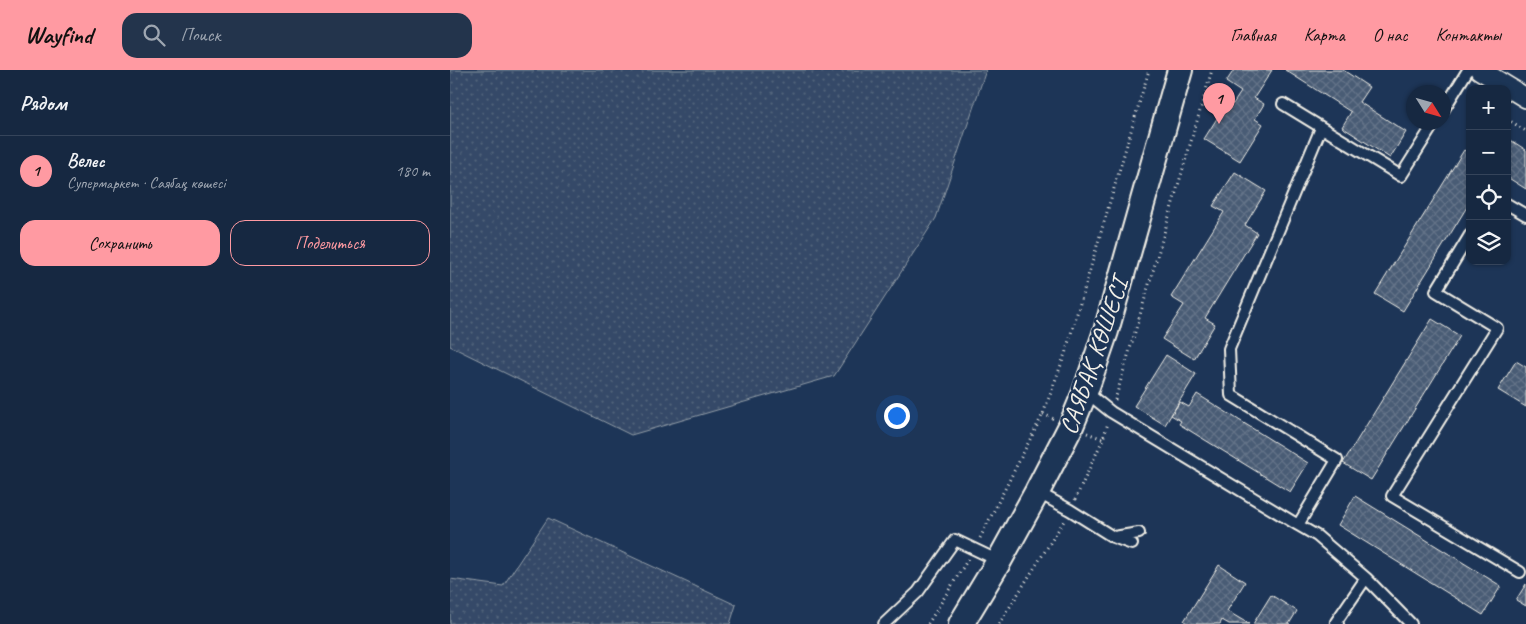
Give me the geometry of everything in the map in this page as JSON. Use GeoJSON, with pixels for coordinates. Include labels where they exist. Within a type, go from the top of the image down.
{"type":"FeatureCollection","features":[{"type":"Feature","properties":{"kind":"street","name":"САЯБАҚ КӨШЕСІ"},"geometry":{"type":"LineString","coordinates":[[961,624],[1037,492],[1071,426],[1085,392],[1106,331],[1180,70]]}},
{"type":"Feature","properties":{"kind":"street"},"geometry":{"type":"LineString","coordinates":[[1480,70],[1526,98]]}},
{"type":"Feature","properties":{"kind":"lane"},"geometry":{"type":"LineString","coordinates":[[1451,98],[1468,70]]}},
{"type":"Feature","properties":{"kind":"lane"},"geometry":{"type":"LineString","coordinates":[[1284,104],[1401,176],[1430,130]]}},
{"type":"Feature","properties":{"kind":"lane"},"geometry":{"type":"LineString","coordinates":[[1298,525],[1337,460],[1231,394],[1229,349],[1321,128]]}},
{"type":"Feature","properties":{"kind":"lane"},"geometry":{"type":"LineString","coordinates":[[1511,206],[1526,215]]}},
{"type":"Feature","properties":{"kind":"lane"},"geometry":{"type":"LineString","coordinates":[[1466,242],[1436,291],[1497,328],[1392,496],[1520,572]]}},
{"type":"Feature","properties":{"kind":"lane"},"geometry":{"type":"LineString","coordinates":[[1085,392],[1111,412],[1317,536],[1366,578],[1411,624]]}},
{"type":"Feature","properties":{"kind":"lane"},"geometry":{"type":"LineString","coordinates":[[1037,492],[1113,537],[1132,544]]}},
{"type":"Feature","properties":{"kind":"lane"},"geometry":{"type":"LineString","coordinates":[[1113,537],[1139,533]]}},
{"type":"Feature","properties":{"kind":"lane"},"geometry":{"type":"LineString","coordinates":[[884,624],[918,592],[955,540],[999,561]]}},
{"type":"Feature","properties":{"kind":"lane"},"geometry":{"type":"LineString","coordinates":[[1338,624],[1336,622],[1366,578]]}},
{"type":"Feature","properties":{"kind":"path"},"geometry":{"type":"LineString","coordinates":[[928,624],[974,548],[1043,414],[1065,354],[1149,70]]}},
{"type":"Feature","properties":{"kind":"path"},"geometry":{"type":"LineString","coordinates":[[1511,122],[1526,131]]}},
{"type":"Feature","properties":{"kind":"shaded area"},"geometry":{"type":"Polygon","coordinates":[[[450,70],[986,70],[936,218],[834,376],[631,435],[450,346],[450,70]]]}},
{"type":"Feature","properties":{"kind":"shaded area"},"geometry":{"type":"Polygon","coordinates":[[[548,518],[736,605],[730,624],[450,624],[450,579],[503,586],[548,518]]]}},
{"type":"Feature","properties":{"kind":"building"},"geometry":{"type":"Polygon","coordinates":[[[1234,70],[1272,70],[1254,98],[1264,104],[1255,119],[1263,124],[1240,161],[1204,139],[1228,101],[1233,104],[1241,92],[1226,82],[1234,70]]]}},
{"type":"Feature","properties":{"kind":"building"},"geometry":{"type":"Polygon","coordinates":[[[1285,70],[1343,70],[1369,87],[1359,102],[1406,132],[1390,158],[1342,127],[1351,112],[1285,70]]]}},
{"type":"Feature","properties":{"kind":"building"},"geometry":{"type":"Polygon","coordinates":[[[1511,140],[1526,150],[1526,189],[1511,180],[1511,140]]]}},
{"type":"Feature","properties":{"kind":"building"},"geometry":{"type":"Polygon","coordinates":[[[1464,150],[1466,151],[1466,209],[1403,311],[1375,294],[1464,150]]]}},
{"type":"Feature","properties":{"kind":"building"},"geometry":{"type":"Polygon","coordinates":[[[1235,172],[1266,191],[1245,225],[1257,233],[1205,318],[1215,324],[1194,359],[1162,339],[1184,305],[1171,297],[1224,212],[1213,206],[1235,172]]]}},
{"type":"Feature","properties":{"kind":"building"},"geometry":{"type":"Polygon","coordinates":[[[1432,319],[1460,336],[1371,480],[1343,463],[1432,319]]]}},
{"type":"Feature","properties":{"kind":"building"},"geometry":{"type":"Polygon","coordinates":[[[1166,355],[1196,374],[1165,425],[1134,406],[1166,355]]]}},
{"type":"Feature","properties":{"kind":"building"},"geometry":{"type":"Polygon","coordinates":[[[1516,361],[1526,367],[1526,407],[1498,390],[1516,361]]]}},
{"type":"Feature","properties":{"kind":"building"},"geometry":{"type":"Polygon","coordinates":[[[1197,394],[1308,463],[1290,492],[1179,424],[1181,421],[1171,415],[1180,402],[1189,407],[1197,394]]]}},
{"type":"Feature","properties":{"kind":"building"},"geometry":{"type":"Polygon","coordinates":[[[1355,496],[1501,586],[1483,615],[1338,525],[1355,496]]]}},
{"type":"Feature","properties":{"kind":"building"},"geometry":{"type":"Polygon","coordinates":[[[1219,565],[1245,582],[1227,611],[1249,624],[1229,624],[1222,620],[1220,624],[1189,624],[1184,621],[1219,565]]]}},
{"type":"Feature","properties":{"kind":"building"},"geometry":{"type":"Polygon","coordinates":[[[1526,584],[1526,606],[1516,600],[1526,584]]]}},
{"type":"Feature","properties":{"kind":"building"},"geometry":{"type":"Polygon","coordinates":[[[1271,595],[1297,611],[1289,624],[1253,624],[1271,595]]]}},
{"type":"Feature","properties":{"kind":"place","name":"Велес"},"geometry":{"type":"Point","coordinates":[1219,124]}}]}
